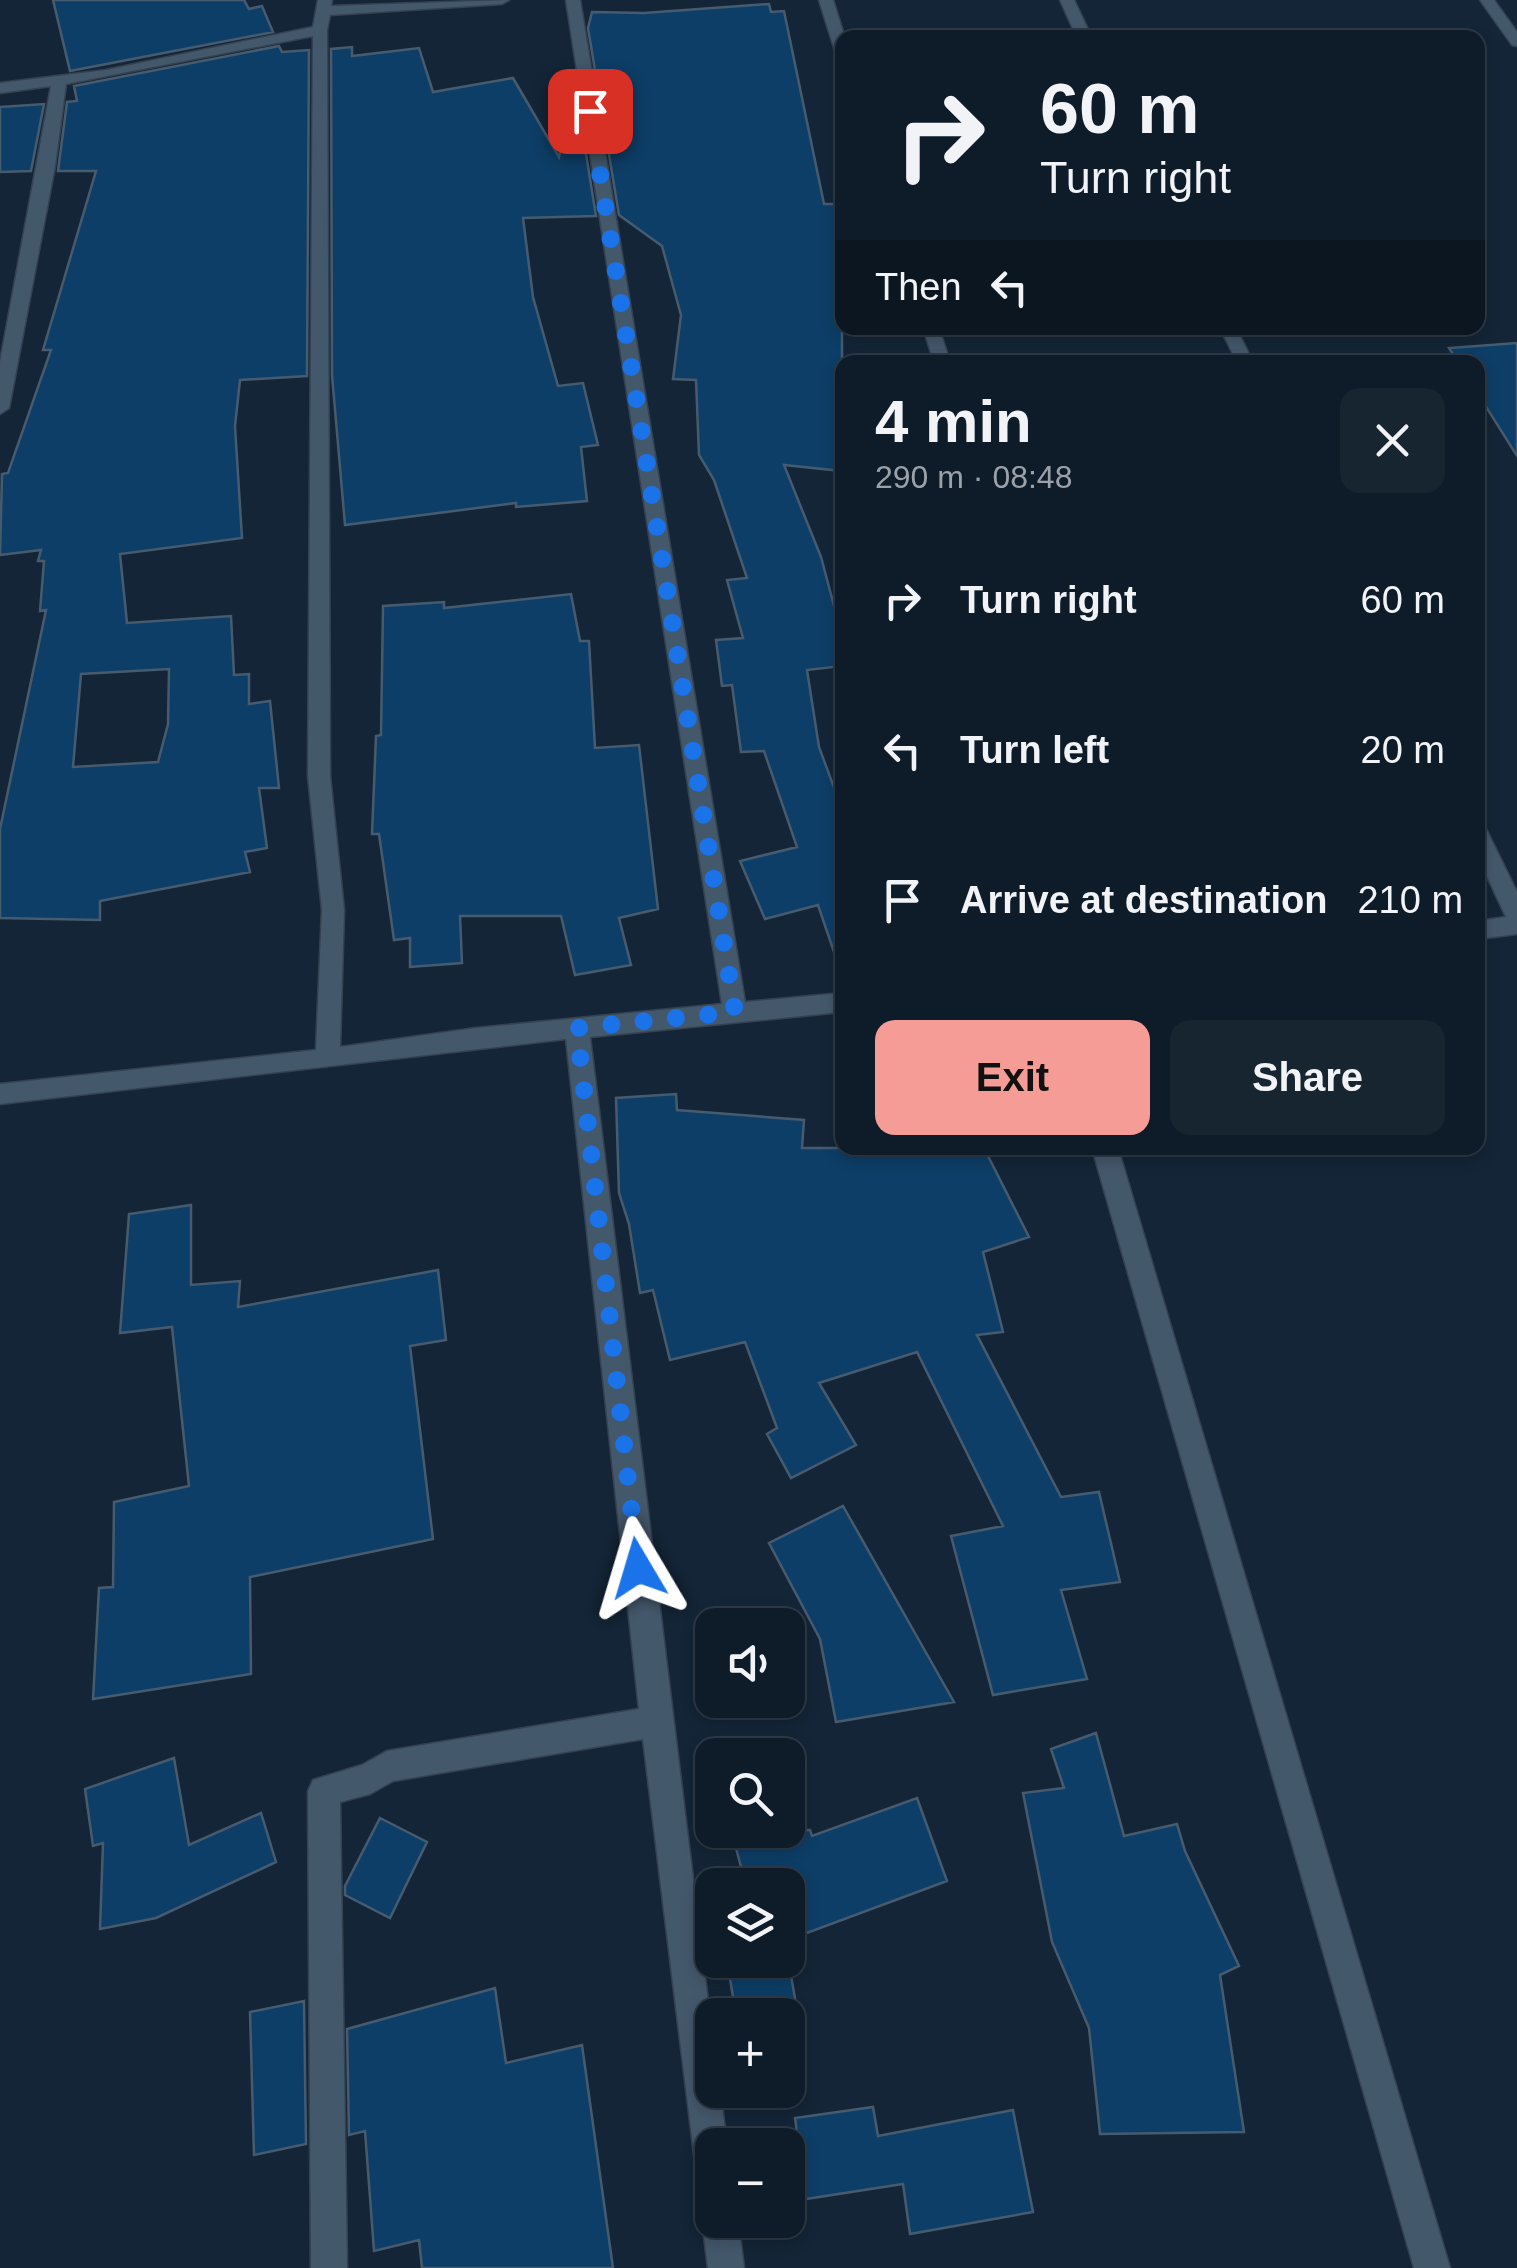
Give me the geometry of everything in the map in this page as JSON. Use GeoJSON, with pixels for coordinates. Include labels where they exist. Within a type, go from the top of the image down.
{"type":"FeatureCollection","features":[{"type":"Feature","properties":{"kind":"street"},"geometry":{"type":"LineString","coordinates":[[0,88],[58,82],[322,14],[502,0]]}},
{"type":"Feature","properties":{"kind":"street"},"geometry":{"type":"LineString","coordinates":[[573,0],[735,1012]]}},
{"type":"Feature","properties":{"kind":"street"},"geometry":{"type":"LineString","coordinates":[[826,0],[835,30]]}},
{"type":"Feature","properties":{"kind":"street"},"geometry":{"type":"LineString","coordinates":[[1067,0],[1081,30]]}},
{"type":"Feature","properties":{"kind":"street"},"geometry":{"type":"LineString","coordinates":[[1487,0],[1517,42]]}},
{"type":"Feature","properties":{"kind":"street"},"geometry":{"type":"LineString","coordinates":[[322,14],[319,776],[333,910],[328,1059]]}},
{"type":"Feature","properties":{"kind":"street"},"geometry":{"type":"LineString","coordinates":[[0,408],[58,82]]}},
{"type":"Feature","properties":{"kind":"street"},"geometry":{"type":"LineString","coordinates":[[1485,850],[1517,916]]}},
{"type":"Feature","properties":{"kind":"street"},"geometry":{"type":"LineString","coordinates":[[1485,929],[1517,925]]}},
{"type":"Feature","properties":{"kind":"street"},"geometry":{"type":"LineString","coordinates":[[0,1094],[835,1003]]}},
{"type":"Feature","properties":{"kind":"street"},"geometry":{"type":"LineString","coordinates":[[577,1028],[656,1722],[708,2128]]}},
{"type":"Feature","properties":{"kind":"street"},"geometry":{"type":"LineString","coordinates":[[1107,1155],[1432,2268]]}},
{"type":"Feature","properties":{"kind":"street"},"geometry":{"type":"LineString","coordinates":[[330,2268],[324,1791],[370,1778],[387,1766],[656,1722]]}},
{"type":"Feature","properties":{"kind":"street"},"geometry":{"type":"LineString","coordinates":[[722,2238],[726,2268]]}},
{"type":"Feature","properties":{"kind":"building"},"geometry":{"type":"Polygon","coordinates":[[[53,0],[244,0],[249,9],[262,6],[273,32],[70,71],[53,0]]]}},
{"type":"Feature","properties":{"kind":"building"},"geometry":{"type":"Polygon","coordinates":[[[769,4],[771,12],[784,11],[824,204],[835,204],[835,335],[842,335],[842,355],[835,355],[835,470],[784,465],[821,557],[835,610],[835,667],[807,670],[819,747],[835,790],[835,955],[818,905],[765,919],[740,861],[797,847],[764,751],[741,752],[732,685],[722,686],[716,640],[743,638],[727,580],[747,578],[714,480],[699,455],[696,380],[673,379],[681,315],[662,246],[619,215],[588,28],[592,12],[644,13],[769,4]]]}},
{"type":"Feature","properties":{"kind":"building"},"geometry":{"type":"Polygon","coordinates":[[[279,46],[282,52],[309,50],[307,376],[240,380],[235,426],[242,538],[120,554],[127,623],[231,616],[234,675],[249,674],[249,704],[270,701],[279,788],[259,788],[267,848],[245,852],[250,872],[100,901],[100,920],[0,918],[0,829],[46,610],[40,611],[44,561],[38,561],[41,550],[0,555],[2,474],[8,473],[51,350],[43,350],[96,171],[58,171],[67,102],[77,101],[74,86],[279,46]],[[169,669],[81,674],[73,767],[158,762],[168,724],[169,669]]]}},
{"type":"Feature","properties":{"kind":"building"},"geometry":{"type":"Polygon","coordinates":[[[352,47],[352,56],[419,48],[433,92],[513,78],[559,157],[575,85],[596,216],[523,218],[533,297],[558,386],[583,383],[598,445],[581,447],[587,501],[516,507],[516,503],[345,525],[332,375],[331,49],[352,47]]]}},
{"type":"Feature","properties":{"kind":"building"},"geometry":{"type":"Polygon","coordinates":[[[44,104],[31,171],[0,172],[0,107],[44,104]]]}},
{"type":"Feature","properties":{"kind":"building"},"geometry":{"type":"Polygon","coordinates":[[[1517,343],[1517,456],[1485,405],[1485,355],[1454,355],[1449,348],[1517,343]]]}},
{"type":"Feature","properties":{"kind":"building"},"geometry":{"type":"Polygon","coordinates":[[[571,594],[580,641],[589,641],[595,748],[639,745],[658,909],[619,918],[631,965],[575,975],[561,916],[460,916],[462,963],[410,967],[410,938],[394,940],[379,834],[372,834],[376,736],[381,735],[383,606],[444,602],[444,608],[571,594]]]}},
{"type":"Feature","properties":{"kind":"building"},"geometry":{"type":"Polygon","coordinates":[[[676,1094],[677,1110],[804,1120],[802,1148],[835,1148],[835,1155],[988,1155],[1029,1237],[983,1252],[1003,1332],[977,1335],[1061,1497],[1099,1492],[1120,1582],[1061,1590],[1087,1679],[993,1695],[951,1536],[1003,1526],[917,1352],[819,1383],[856,1445],[791,1478],[767,1434],[777,1428],[745,1342],[670,1360],[653,1290],[640,1293],[629,1224],[619,1193],[616,1098],[676,1094]]]}},
{"type":"Feature","properties":{"kind":"building"},"geometry":{"type":"Polygon","coordinates":[[[191,1205],[191,1285],[240,1281],[238,1307],[438,1270],[446,1340],[410,1346],[433,1539],[250,1577],[251,1674],[93,1699],[99,1588],[113,1587],[114,1502],[189,1486],[172,1327],[120,1333],[129,1214],[191,1205]]]}},
{"type":"Feature","properties":{"kind":"building"},"geometry":{"type":"Polygon","coordinates":[[[843,1506],[954,1702],[836,1722],[820,1639],[769,1543],[843,1506]]]}},
{"type":"Feature","properties":{"kind":"building"},"geometry":{"type":"Polygon","coordinates":[[[1096,1733],[1124,1836],[1177,1824],[1185,1851],[1239,1966],[1220,1975],[1244,2132],[1100,2134],[1089,2028],[1052,1942],[1023,1793],[1064,1788],[1051,1749],[1096,1733]]]}},
{"type":"Feature","properties":{"kind":"building"},"geometry":{"type":"Polygon","coordinates":[[[174,1758],[189,1845],[261,1813],[276,1862],[156,1918],[100,1929],[103,1843],[93,1846],[85,1789],[174,1758]]]}},
{"type":"Feature","properties":{"kind":"building"},"geometry":{"type":"Polygon","coordinates":[[[917,1798],[947,1881],[805,1934],[805,1868],[741,1868],[736,1848],[805,1848],[805,1830],[810,1830],[812,1836],[917,1798]]]}},
{"type":"Feature","properties":{"kind":"building"},"geometry":{"type":"Polygon","coordinates":[[[380,1818],[427,1842],[390,1918],[345,1895],[345,1886],[380,1818]]]}},
{"type":"Feature","properties":{"kind":"building"},"geometry":{"type":"Polygon","coordinates":[[[730,1978],[791,1978],[795,1998],[733,1998],[730,1978]]]}},
{"type":"Feature","properties":{"kind":"building"},"geometry":{"type":"Polygon","coordinates":[[[495,1988],[506,2063],[582,2045],[613,2268],[422,2268],[419,2240],[374,2251],[365,2131],[349,2135],[347,2029],[495,1988]]]}},
{"type":"Feature","properties":{"kind":"building"},"geometry":{"type":"Polygon","coordinates":[[[304,2001],[306,2144],[254,2155],[250,2012],[304,2001]]]}},
{"type":"Feature","properties":{"kind":"building"},"geometry":{"type":"Polygon","coordinates":[[[873,2107],[878,2136],[1013,2110],[1033,2212],[910,2234],[903,2184],[806,2199],[805,2128],[796,2128],[795,2118],[873,2107]]]}},
{"type":"Feature","properties":{"kind":"route"},"geometry":{"type":"LineString","coordinates":[[590,111],[735,1012],[577,1028],[638,1568]]}}]}
